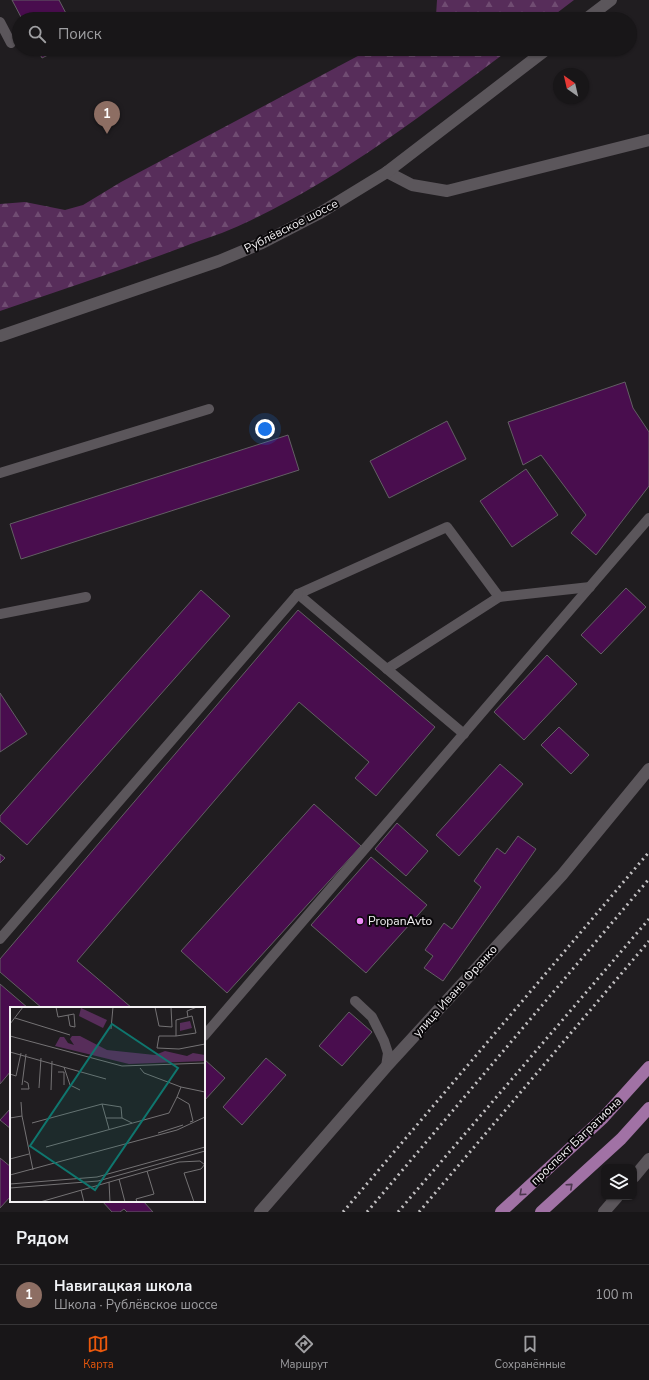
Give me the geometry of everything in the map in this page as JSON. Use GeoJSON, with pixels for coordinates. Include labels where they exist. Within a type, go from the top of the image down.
{"type":"FeatureCollection","features":[{"type":"Feature","properties":{"kind":"main road","name":"проспект Багратиона"},"geometry":{"type":"LineString","coordinates":[[501,1212],[603,1118],[649,1067]]}},
{"type":"Feature","properties":{"kind":"main road"},"geometry":{"type":"LineString","coordinates":[[541,1212],[621,1139],[649,1108]]}},
{"type":"Feature","properties":{"kind":"street"},"geometry":{"type":"LineString","coordinates":[[595,12],[611,0]]}},
{"type":"Feature","properties":{"kind":"street","name":"Рублёвское шоссе"},"geometry":{"type":"LineString","coordinates":[[0,336],[219,261],[255,246],[320,213],[387,172],[538,56]]}},
{"type":"Feature","properties":{"kind":"street"},"geometry":{"type":"LineString","coordinates":[[387,172],[412,185],[447,191],[649,140]]}},
{"type":"Feature","properties":{"kind":"street","name":"улица Ивана Франко"},"geometry":{"type":"LineString","coordinates":[[260,1212],[386,1067],[562,875],[649,769]]}},
{"type":"Feature","properties":{"kind":"street"},"geometry":{"type":"LineString","coordinates":[[637,1173],[649,1159]]}},
{"type":"Feature","properties":{"kind":"street"},"geometry":{"type":"LineString","coordinates":[[604,1212],[614,1200]]}},
{"type":"Feature","properties":{"kind":"lane"},"geometry":{"type":"LineString","coordinates":[[0,22],[11,43]]}},
{"type":"Feature","properties":{"kind":"lane"},"geometry":{"type":"LineString","coordinates":[[0,473],[209,409]]}},
{"type":"Feature","properties":{"kind":"lane"},"geometry":{"type":"LineString","coordinates":[[205,1035],[649,518]]}},
{"type":"Feature","properties":{"kind":"lane"},"geometry":{"type":"LineString","coordinates":[[0,939],[298,594],[447,527],[499,597]]}},
{"type":"Feature","properties":{"kind":"lane"},"geometry":{"type":"LineString","coordinates":[[387,669],[499,597],[590,587]]}},
{"type":"Feature","properties":{"kind":"lane"},"geometry":{"type":"LineString","coordinates":[[298,594],[464,734]]}},
{"type":"Feature","properties":{"kind":"lane"},"geometry":{"type":"LineString","coordinates":[[0,614],[86,597]]}},
{"type":"Feature","properties":{"kind":"lane"},"geometry":{"type":"LineString","coordinates":[[355,1001],[372,1017],[384,1041],[388,1053],[386,1067]]}},
{"type":"Feature","properties":{"kind":"green space"},"geometry":{"type":"Polygon","coordinates":[[[437,0],[574,0],[558,12],[436,12],[437,0]]]}},
{"type":"Feature","properties":{"kind":"green space"},"geometry":{"type":"Polygon","coordinates":[[[358,56],[501,56],[447,97],[382,143],[315,186],[237,227],[114,272],[0,311],[0,204],[25,202],[65,210],[83,205],[121,182],[358,56]]]}},
{"type":"Feature","properties":{"kind":"building"},"geometry":{"type":"Polygon","coordinates":[[[12,0],[59,0],[65,12],[18,12],[12,0]]]}},
{"type":"Feature","properties":{"kind":"building"},"geometry":{"type":"Polygon","coordinates":[[[625,382],[633,408],[649,432],[649,486],[596,555],[571,533],[586,515],[541,455],[523,465],[508,422],[625,382]]]}},
{"type":"Feature","properties":{"kind":"building"},"geometry":{"type":"Polygon","coordinates":[[[447,421],[466,459],[389,498],[370,461],[447,421]]]}},
{"type":"Feature","properties":{"kind":"building"},"geometry":{"type":"Polygon","coordinates":[[[288,435],[299,470],[21,559],[10,524],[288,435]]]}},
{"type":"Feature","properties":{"kind":"building"},"geometry":{"type":"Polygon","coordinates":[[[526,469],[558,515],[512,547],[480,501],[526,469]]]}},
{"type":"Feature","properties":{"kind":"building"},"geometry":{"type":"Polygon","coordinates":[[[626,588],[646,607],[601,654],[581,635],[626,588]]]}},
{"type":"Feature","properties":{"kind":"building"},"geometry":{"type":"Polygon","coordinates":[[[201,590],[230,616],[27,845],[0,821],[0,816],[201,590]]]}},
{"type":"Feature","properties":{"kind":"building"},"geometry":{"type":"Polygon","coordinates":[[[298,610],[435,727],[376,796],[355,778],[369,762],[299,702],[77,961],[131,1007],[41,1007],[0,972],[0,959],[298,610]]]}},
{"type":"Feature","properties":{"kind":"building"},"geometry":{"type":"Polygon","coordinates":[[[547,655],[577,684],[524,740],[494,712],[547,655]]]}},
{"type":"Feature","properties":{"kind":"building"},"geometry":{"type":"Polygon","coordinates":[[[0,693],[27,734],[0,752],[0,693]]]}},
{"type":"Feature","properties":{"kind":"building"},"geometry":{"type":"Polygon","coordinates":[[[559,727],[589,755],[571,774],[541,745],[559,727]]]}},
{"type":"Feature","properties":{"kind":"building"},"geometry":{"type":"Polygon","coordinates":[[[500,764],[523,784],[459,856],[436,835],[500,764]]]}},
{"type":"Feature","properties":{"kind":"building"},"geometry":{"type":"Polygon","coordinates":[[[314,804],[361,846],[227,993],[181,951],[314,804]]]}},
{"type":"Feature","properties":{"kind":"building"},"geometry":{"type":"Polygon","coordinates":[[[397,823],[428,851],[406,876],[375,849],[397,823]]]}},
{"type":"Feature","properties":{"kind":"building"},"geometry":{"type":"Polygon","coordinates":[[[518,836],[536,849],[443,981],[424,968],[433,956],[425,950],[444,923],[452,929],[481,887],[474,881],[497,848],[505,854],[518,836]]]}},
{"type":"Feature","properties":{"kind":"building"},"geometry":{"type":"Polygon","coordinates":[[[0,854],[5,858],[0,863],[0,854]]]}},
{"type":"Feature","properties":{"kind":"building"},"geometry":{"type":"Polygon","coordinates":[[[371,857],[427,905],[366,973],[311,925],[371,857]]]}},
{"type":"Feature","properties":{"kind":"building"},"geometry":{"type":"Polygon","coordinates":[[[0,984],[27,1007],[10,1007],[10,1072],[0,1084],[0,984]]]}},
{"type":"Feature","properties":{"kind":"building"},"geometry":{"type":"Polygon","coordinates":[[[349,1012],[372,1032],[342,1066],[319,1046],[349,1012]]]}},
{"type":"Feature","properties":{"kind":"building"},"geometry":{"type":"Polygon","coordinates":[[[266,1058],[286,1075],[242,1125],[223,1107],[266,1058]]]}},
{"type":"Feature","properties":{"kind":"building"},"geometry":{"type":"Polygon","coordinates":[[[205,1060],[225,1078],[205,1100],[205,1060]]]}},
{"type":"Feature","properties":{"kind":"building"},"geometry":{"type":"Polygon","coordinates":[[[10,1109],[10,1128],[0,1120],[10,1109]]]}},
{"type":"Feature","properties":{"kind":"building"},"geometry":{"type":"Polygon","coordinates":[[[0,1158],[10,1166],[10,1197],[0,1208],[0,1158]]]}},
{"type":"Feature","properties":{"kind":"building"},"geometry":{"type":"Polygon","coordinates":[[[103,1202],[144,1202],[153,1212],[127,1212],[124,1209],[120,1212],[112,1212],[103,1202]]]}},
{"type":"Feature","properties":{"kind":"railway"},"geometry":{"type":"LineString","coordinates":[[343,1212],[649,852]]}},
{"type":"Feature","properties":{"kind":"railway"},"geometry":{"type":"LineString","coordinates":[[367,1212],[649,879]]}},
{"type":"Feature","properties":{"kind":"railway"},"geometry":{"type":"LineString","coordinates":[[398,1212],[649,919]]}},
{"type":"Feature","properties":{"kind":"railway"},"geometry":{"type":"LineString","coordinates":[[419,1212],[649,941]]}},
{"type":"Feature","properties":{"kind":"place","name":"Навигацкая школа"},"geometry":{"type":"Point","coordinates":[107,134]}},
{"type":"Feature","properties":{"kind":"place","name":"PropanAvto"},"geometry":{"type":"Point","coordinates":[360,921]}}]}
